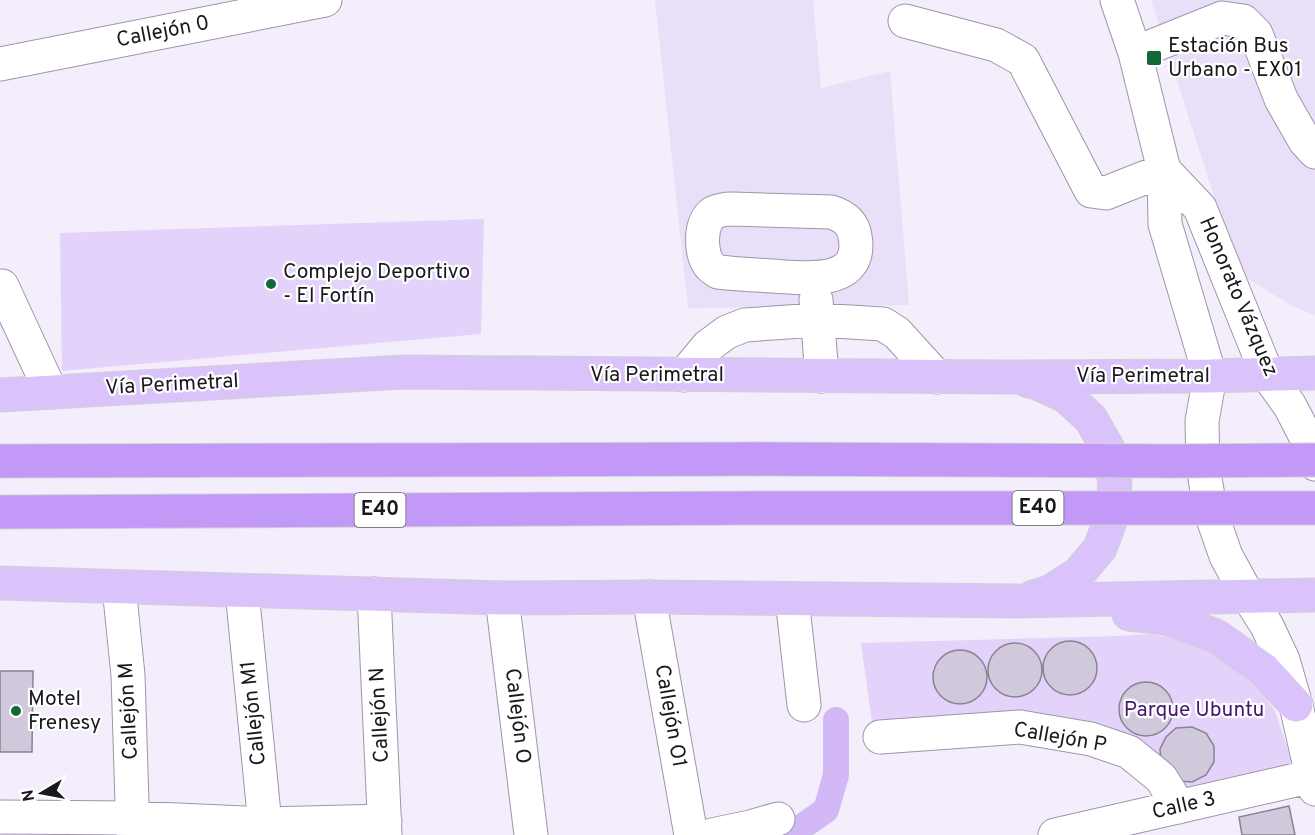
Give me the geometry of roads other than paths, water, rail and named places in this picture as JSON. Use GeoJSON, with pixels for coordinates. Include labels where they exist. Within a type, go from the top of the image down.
{"type":"FeatureCollection","features":[{"type":"Feature","properties":{"kind":"highway","name":"E40"},"geometry":{"type":"LineString","coordinates":[[0,461],[755,459],[1315,462]]}},
{"type":"Feature","properties":{"kind":"highway","name":"E40"},"geometry":{"type":"LineString","coordinates":[[0,512],[1315,508]]}},
{"type":"Feature","properties":{"kind":"main road","name":"Vía Perimetral"},"geometry":{"type":"LineString","coordinates":[[0,395],[404,372],[938,377],[1210,376],[1315,373]]}},
{"type":"Feature","properties":{"kind":"main road"},"geometry":{"type":"LineString","coordinates":[[1002,377],[1035,382],[1066,396],[1091,419],[1108,449],[1115,482],[1112,516],[1100,548],[1078,574],[1050,592],[1017,601]]}},
{"type":"Feature","properties":{"kind":"main road"},"geometry":{"type":"LineString","coordinates":[[0,583],[502,598],[649,597],[1017,601],[1315,595]]}},
{"type":"Feature","properties":{"kind":"main road"},"geometry":{"type":"LineString","coordinates":[[1017,601],[1166,618],[1216,636],[1263,669],[1296,705]]}},
{"type":"Feature","properties":{"kind":"street","name":"Callejón 0"},"geometry":{"type":"LineString","coordinates":[[0,64],[325,0]]}},
{"type":"Feature","properties":{"kind":"street","name":"Honorato Vázquez"},"geometry":{"type":"LineString","coordinates":[[1117,0],[1135,53],[1164,171],[1165,224],[1210,376],[1202,421],[1203,467],[1211,513],[1226,556],[1267,626],[1283,660],[1314,783]]}},
{"type":"Feature","properties":{"kind":"street"},"geometry":{"type":"LineString","coordinates":[[1135,53],[1222,18],[1243,21],[1256,34],[1281,99],[1305,141],[1315,153]]}},
{"type":"Feature","properties":{"kind":"street"},"geometry":{"type":"LineString","coordinates":[[904,21],[996,45],[1023,60],[1091,191],[1106,193],[1164,171]]}},
{"type":"Feature","properties":{"kind":"street","name":"Honorato Vázquez"},"geometry":{"type":"LineString","coordinates":[[1164,171],[1200,208],[1267,374],[1290,406],[1308,441],[1315,462]]}},
{"type":"Feature","properties":{"kind":"street"},"geometry":{"type":"LineString","coordinates":[[816,279],[822,376]]}},
{"type":"Feature","properties":{"kind":"street"},"geometry":{"type":"LineString","coordinates":[[2,286],[51,392]]}},
{"type":"Feature","properties":{"kind":"street"},"geometry":{"type":"LineString","coordinates":[[684,375],[708,346],[727,332],[744,325],[817,320],[882,324],[897,333],[938,377]]}},
{"type":"Feature","properties":{"kind":"street","name":"Callejón M"},"geometry":{"type":"LineString","coordinates":[[119,587],[128,675],[133,827]]}},
{"type":"Feature","properties":{"kind":"street","name":"Callejón M1"},"geometry":{"type":"LineString","coordinates":[[242,591],[265,830]]}},
{"type":"Feature","properties":{"kind":"street","name":"Callejón N"},"geometry":{"type":"LineString","coordinates":[[374,594],[385,828]]}},
{"type":"Feature","properties":{"kind":"street","name":"Callejón O1"},"geometry":{"type":"LineString","coordinates":[[649,597],[691,835]]}},
{"type":"Feature","properties":{"kind":"street","name":"Callejón O"},"geometry":{"type":"LineString","coordinates":[[502,598],[531,835]]}},
{"type":"Feature","properties":{"kind":"street"},"geometry":{"type":"LineString","coordinates":[[792,599],[804,705]]}},
{"type":"Feature","properties":{"kind":"street","name":"Callejón P"},"geometry":{"type":"LineString","coordinates":[[880,737],[1020,727],[1091,739],[1129,752],[1161,778],[1179,807]]}},
{"type":"Feature","properties":{"kind":"street","name":"Calle 3"},"geometry":{"type":"LineString","coordinates":[[1055,835],[1179,807],[1314,783]]}},
{"type":"Feature","properties":{"kind":"street"},"geometry":{"type":"LineString","coordinates":[[0,817],[133,827],[265,830],[385,828]]}},
{"type":"Feature","properties":{"kind":"street"},"geometry":{"type":"LineString","coordinates":[[712,835],[778,819]]}},
{"type":"Feature","properties":{"kind":"waterway"},"geometry":{"type":"LineString","coordinates":[[790,835],[826,810],[836,775],[836,720]]}},
{"type":"Feature","properties":{"kind":"place","name":"Estación Bus Urbano - EX01"},"geometry":{"type":"Point","coordinates":[1154,58]}},
{"type":"Feature","properties":{"kind":"place","name":"Complejo Deportivo - El Fortín"},"geometry":{"type":"Point","coordinates":[271,284]}},
{"type":"Feature","properties":{"kind":"place","name":"Motel Frenesy"},"geometry":{"type":"Point","coordinates":[16,711]}},
{"type":"Feature","properties":{"kind":"park label","name":"Parque Ubuntu"},"geometry":{"type":"Point","coordinates":[1194,710]}}]}
